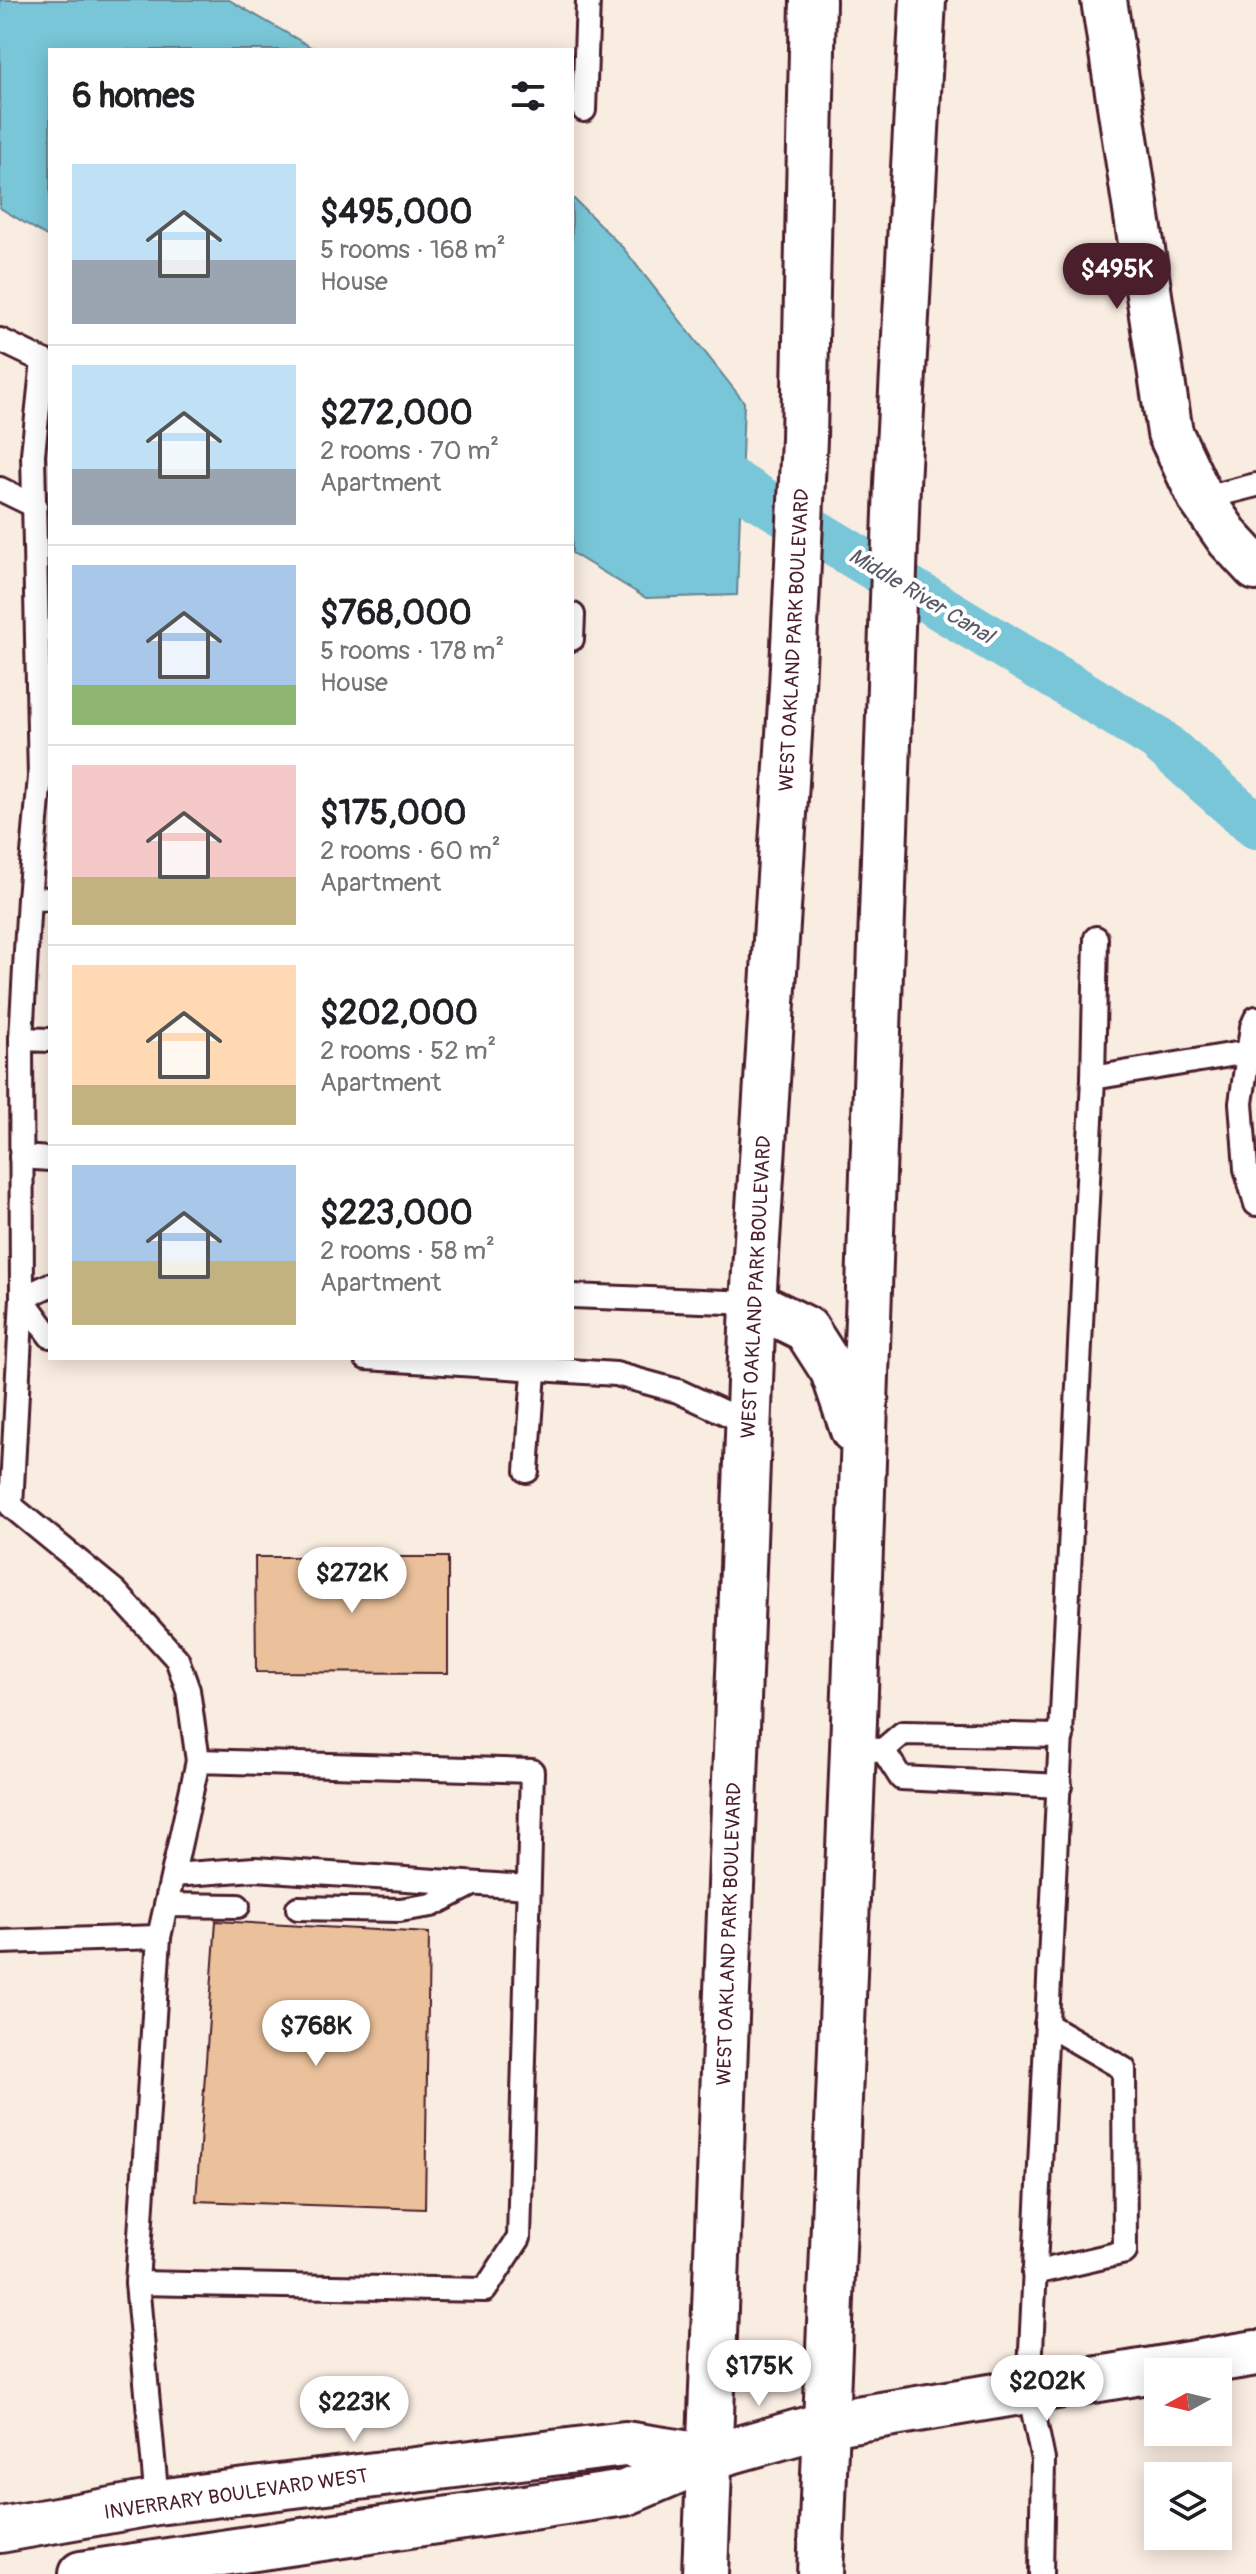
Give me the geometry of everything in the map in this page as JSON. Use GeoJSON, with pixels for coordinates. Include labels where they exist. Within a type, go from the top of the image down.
{"type":"FeatureCollection","features":[{"type":"Feature","properties":{"kind":"main road","name":"WEST OAKLAND PARK BOULEVARD"},"geometry":{"type":"LineString","coordinates":[[705,2574],[753,1303],[792,687],[804,439],[813,0]]}},
{"type":"Feature","properties":{"kind":"main road"},"geometry":{"type":"LineString","coordinates":[[820,2574],[868,1749],[863,1459],[897,484],[923,0]]}},
{"type":"Feature","properties":{"kind":"main road"},"geometry":{"type":"LineString","coordinates":[[1104,0],[1170,433],[1201,499],[1229,539],[1256,568]]}},
{"type":"Feature","properties":{"kind":"main road"},"geometry":{"type":"LineString","coordinates":[[753,1303],[806,1329],[833,1371],[863,1459]]}},
{"type":"Feature","properties":{"kind":"main road","name":"INVERRARY BOULEVARD WEST"},"geometry":{"type":"LineString","coordinates":[[81,2574],[132,2570],[625,2493],[710,2457],[827,2424],[1256,2353]]}},
{"type":"Feature","properties":{"kind":"main road","name":"INVERRARY BOULEVARD WEST"},"geometry":{"type":"LineString","coordinates":[[0,2530],[157,2502],[625,2444],[710,2457]]}},
{"type":"Feature","properties":{"kind":"lane"},"geometry":{"type":"LineString","coordinates":[[584,110],[588,0]]}},
{"type":"Feature","properties":{"kind":"lane"},"geometry":{"type":"LineString","coordinates":[[0,340],[47,363],[33,454],[45,777],[39,899],[21,1039],[22,1298],[11,1506],[115,1591],[177,1659],[188,1690],[198,1761],[159,1937],[137,2283],[157,2502]]}},
{"type":"Feature","properties":{"kind":"lane"},"geometry":{"type":"LineString","coordinates":[[1201,499],[1256,485]]}},
{"type":"Feature","properties":{"kind":"lane"},"geometry":{"type":"LineString","coordinates":[[0,489],[35,506]]}},
{"type":"Feature","properties":{"kind":"lane"},"geometry":{"type":"LineString","coordinates":[[1041,2574],[1043,2460],[1029,2391],[1093,1078],[1096,938]]}},
{"type":"Feature","properties":{"kind":"lane"},"geometry":{"type":"LineString","coordinates":[[1256,1018],[1241,1103],[1246,1169],[1256,1204]]}},
{"type":"Feature","properties":{"kind":"lane"},"geometry":{"type":"LineString","coordinates":[[21,1039],[48,1040]]}},
{"type":"Feature","properties":{"kind":"lane"},"geometry":{"type":"LineString","coordinates":[[1093,1078],[1248,1052]]}},
{"type":"Feature","properties":{"kind":"lane"},"geometry":{"type":"LineString","coordinates":[[21,1157],[48,1159]]}},
{"type":"Feature","properties":{"kind":"lane"},"geometry":{"type":"LineString","coordinates":[[22,1298],[48,1286]]}},
{"type":"Feature","properties":{"kind":"lane"},"geometry":{"type":"LineString","coordinates":[[574,1296],[753,1303]]}},
{"type":"Feature","properties":{"kind":"lane"},"geometry":{"type":"LineString","coordinates":[[22,1298],[48,1333]]}},
{"type":"Feature","properties":{"kind":"lane"},"geometry":{"type":"LineString","coordinates":[[434,1360],[535,1363],[616,1374],[678,1391],[749,1424]]}},
{"type":"Feature","properties":{"kind":"lane"},"geometry":{"type":"LineString","coordinates":[[527,1471],[535,1363]]}},
{"type":"Feature","properties":{"kind":"lane"},"geometry":{"type":"LineString","coordinates":[[1060,1786],[901,1778],[868,1749],[903,1733],[1062,1736]]}},
{"type":"Feature","properties":{"kind":"lane"},"geometry":{"type":"LineString","coordinates":[[137,2283],[485,2290],[519,2238],[532,1771],[198,1761]]}},
{"type":"Feature","properties":{"kind":"lane"},"geometry":{"type":"LineString","coordinates":[[173,1875],[255,1869],[528,1887]]}},
{"type":"Feature","properties":{"kind":"lane"},"geometry":{"type":"LineString","coordinates":[[298,1908],[400,1910],[432,1905],[474,1884]]}},
{"type":"Feature","properties":{"kind":"lane"},"geometry":{"type":"LineString","coordinates":[[166,1905],[238,1906]]}},
{"type":"Feature","properties":{"kind":"lane"},"geometry":{"type":"LineString","coordinates":[[0,1942],[159,1937]]}},
{"type":"Feature","properties":{"kind":"lane"},"geometry":{"type":"LineString","coordinates":[[1034,2273],[1125,2252],[1124,2069],[1046,2024]]}},
{"type":"Feature","properties":{"kind":"water"},"geometry":{"type":"Polygon","coordinates":[[[0,0],[229,0],[313,48],[48,48],[48,237],[0,208],[0,0]]]}},
{"type":"Feature","properties":{"kind":"water"},"geometry":{"type":"Polygon","coordinates":[[[574,199],[623,248],[744,402],[737,595],[646,598],[574,554],[574,199]]]}},
{"type":"Feature","properties":{"kind":"building"},"geometry":{"type":"Polygon","coordinates":[[[255,1557],[448,1557],[448,1673],[256,1672],[255,1557]]]}},
{"type":"Feature","properties":{"kind":"building"},"geometry":{"type":"Polygon","coordinates":[[[216,1921],[429,1933],[425,2209],[196,2201],[216,1921]]]}},
{"type":"Feature","properties":{"kind":"waterway","name":"Middle River Canal"},"geometry":{"type":"LineString","coordinates":[[688,455],[1156,738],[1256,826]]}}]}
